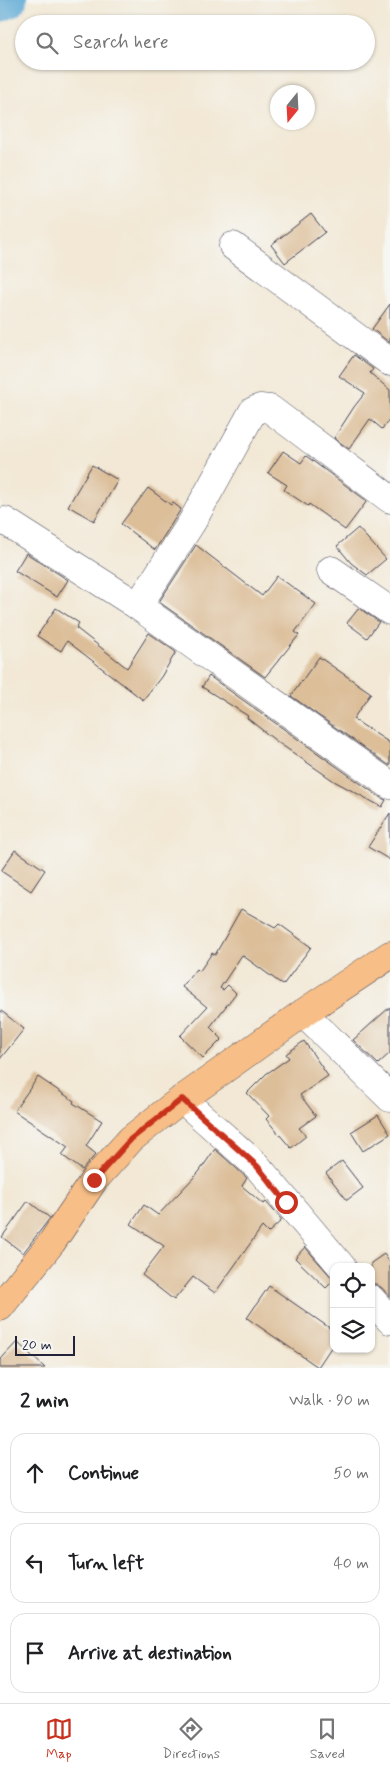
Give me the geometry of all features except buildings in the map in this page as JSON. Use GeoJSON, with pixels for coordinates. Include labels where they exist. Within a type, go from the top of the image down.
{"type":"FeatureCollection","features":[{"type":"Feature","properties":{"kind":"main road"},"geometry":{"type":"LineString","coordinates":[[0,1307],[52,1242],[94,1180],[131,1139],[182,1099],[303,1012],[390,955]]}},
{"type":"Feature","properties":{"kind":"street"},"geometry":{"type":"LineString","coordinates":[[233,246],[390,362]]}},
{"type":"Feature","properties":{"kind":"street"},"geometry":{"type":"LineString","coordinates":[[138,606],[192,522],[253,411],[260,408],[270,409],[390,499]]}},
{"type":"Feature","properties":{"kind":"street"},"geometry":{"type":"LineString","coordinates":[[5,520],[138,606],[390,785]]}},
{"type":"Feature","properties":{"kind":"street"},"geometry":{"type":"LineString","coordinates":[[331,570],[390,611]]}},
{"type":"Feature","properties":{"kind":"street"},"geometry":{"type":"LineString","coordinates":[[303,1012],[390,1098]]}},
{"type":"Feature","properties":{"kind":"street"},"geometry":{"type":"LineString","coordinates":[[182,1099],[257,1166],[339,1263]]}},
{"type":"Feature","properties":{"kind":"street"},"geometry":{"type":"LineString","coordinates":[[375,1303],[390,1320]]}},
{"type":"Feature","properties":{"kind":"waterway"},"geometry":{"type":"LineString","coordinates":[[0,4],[9,0]]}},
{"type":"Feature","properties":{"kind":"route"},"geometry":{"type":"LineString","coordinates":[[94,1180],[131,1139],[182,1099],[257,1166],[286,1202]]}}]}
